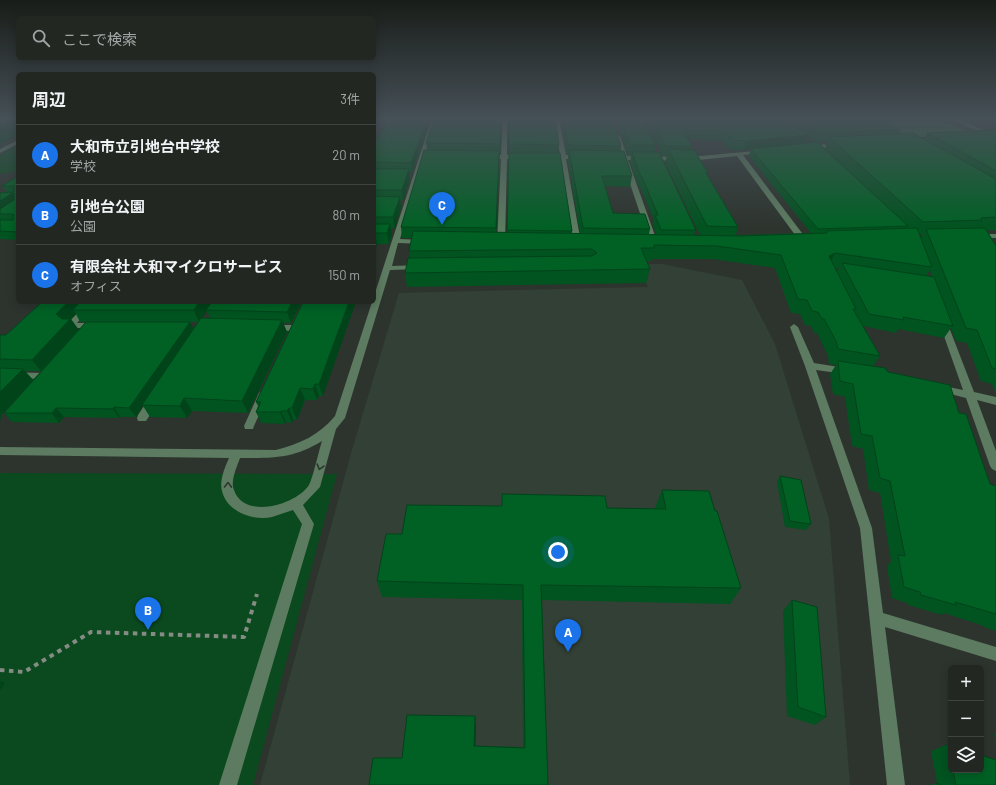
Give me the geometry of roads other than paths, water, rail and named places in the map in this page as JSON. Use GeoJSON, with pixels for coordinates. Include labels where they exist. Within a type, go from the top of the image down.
{"type":"FeatureCollection","features":[{"type":"Feature","properties":{"kind":"street"},"geometry":{"type":"LineString","coordinates":[[624,155],[654,244]]}},
{"type":"Feature","properties":{"kind":"street"},"geometry":{"type":"LineString","coordinates":[[657,155],[663,166]]}},
{"type":"Feature","properties":{"kind":"street"},"geometry":{"type":"LineString","coordinates":[[602,158],[689,158],[731,155]]}},
{"type":"Feature","properties":{"kind":"street"},"geometry":{"type":"LineString","coordinates":[[739,155],[804,241]]}},
{"type":"Feature","properties":{"kind":"street"},"geometry":{"type":"LineString","coordinates":[[0,451],[276,454],[297,449],[331,429],[340,418],[388,268],[407,204],[412,176],[422,156],[431,156]]}},
{"type":"Feature","properties":{"kind":"street"},"geometry":{"type":"LineString","coordinates":[[481,156],[526,157]]}},
{"type":"Feature","properties":{"kind":"street"},"geometry":{"type":"LineString","coordinates":[[501,242],[503,157]]}},
{"type":"Feature","properties":{"kind":"street"},"geometry":{"type":"LineString","coordinates":[[541,157],[586,158]]}},
{"type":"Feature","properties":{"kind":"street"},"geometry":{"type":"LineString","coordinates":[[563,157],[577,243]]}},
{"type":"Feature","properties":{"kind":"street"},"geometry":{"type":"LineString","coordinates":[[399,204],[407,204]]}},
{"type":"Feature","properties":{"kind":"street"},"geometry":{"type":"LineString","coordinates":[[389,231],[399,231]]}},
{"type":"Feature","properties":{"kind":"street"},"geometry":{"type":"LineString","coordinates":[[972,237],[995,237]]}},
{"type":"Feature","properties":{"kind":"street"},"geometry":{"type":"LineString","coordinates":[[395,241],[430,242]]}},
{"type":"Feature","properties":{"kind":"street"},"geometry":{"type":"LineString","coordinates":[[388,268],[431,267]]}},
{"type":"Feature","properties":{"kind":"street"},"geometry":{"type":"LineString","coordinates":[[91,304],[70,326],[105,326]]}},
{"type":"Feature","properties":{"kind":"street"},"geometry":{"type":"LineString","coordinates":[[940,315],[996,466]]}},
{"type":"Feature","properties":{"kind":"street"},"geometry":{"type":"LineString","coordinates":[[80,337],[90,326]]}},
{"type":"Feature","properties":{"kind":"street"},"geometry":{"type":"LineString","coordinates":[[264,327],[294,328]]}},
{"type":"Feature","properties":{"kind":"street"},"geometry":{"type":"LineString","coordinates":[[794,327],[810,366],[866,528],[896,785]]}},
{"type":"Feature","properties":{"kind":"street"},"geometry":{"type":"LineString","coordinates":[[810,366],[856,373]]}},
{"type":"Feature","properties":{"kind":"street"},"geometry":{"type":"LineString","coordinates":[[0,375],[47,373],[35,387]]}},
{"type":"Feature","properties":{"kind":"street"},"geometry":{"type":"LineString","coordinates":[[248,426],[268,384]]}},
{"type":"Feature","properties":{"kind":"street"},"geometry":{"type":"LineString","coordinates":[[927,386],[996,401]]}},
{"type":"Feature","properties":{"kind":"street"},"geometry":{"type":"LineString","coordinates":[[142,418],[159,392]]}},
{"type":"Feature","properties":{"kind":"street"},"geometry":{"type":"LineString","coordinates":[[236,454],[229,472],[227,490],[234,502],[248,511],[271,512],[296,504],[314,487],[331,429]]}},
{"type":"Feature","properties":{"kind":"street"},"geometry":{"type":"LineString","coordinates":[[228,785],[308,524],[296,504]]}},
{"type":"Feature","properties":{"kind":"street"},"geometry":{"type":"LineString","coordinates":[[877,618],[996,654]]}},
{"type":"Feature","properties":{"kind":"place","name":"有限会社 大和マイクロサービス"},"geometry":{"type":"Point","coordinates":[442,225]}},
{"type":"Feature","properties":{"kind":"place","name":"引地台公園"},"geometry":{"type":"Point","coordinates":[148,630]}},
{"type":"Feature","properties":{"kind":"place","name":"大和市立引地台中学校"},"geometry":{"type":"Point","coordinates":[568,652]}}]}
